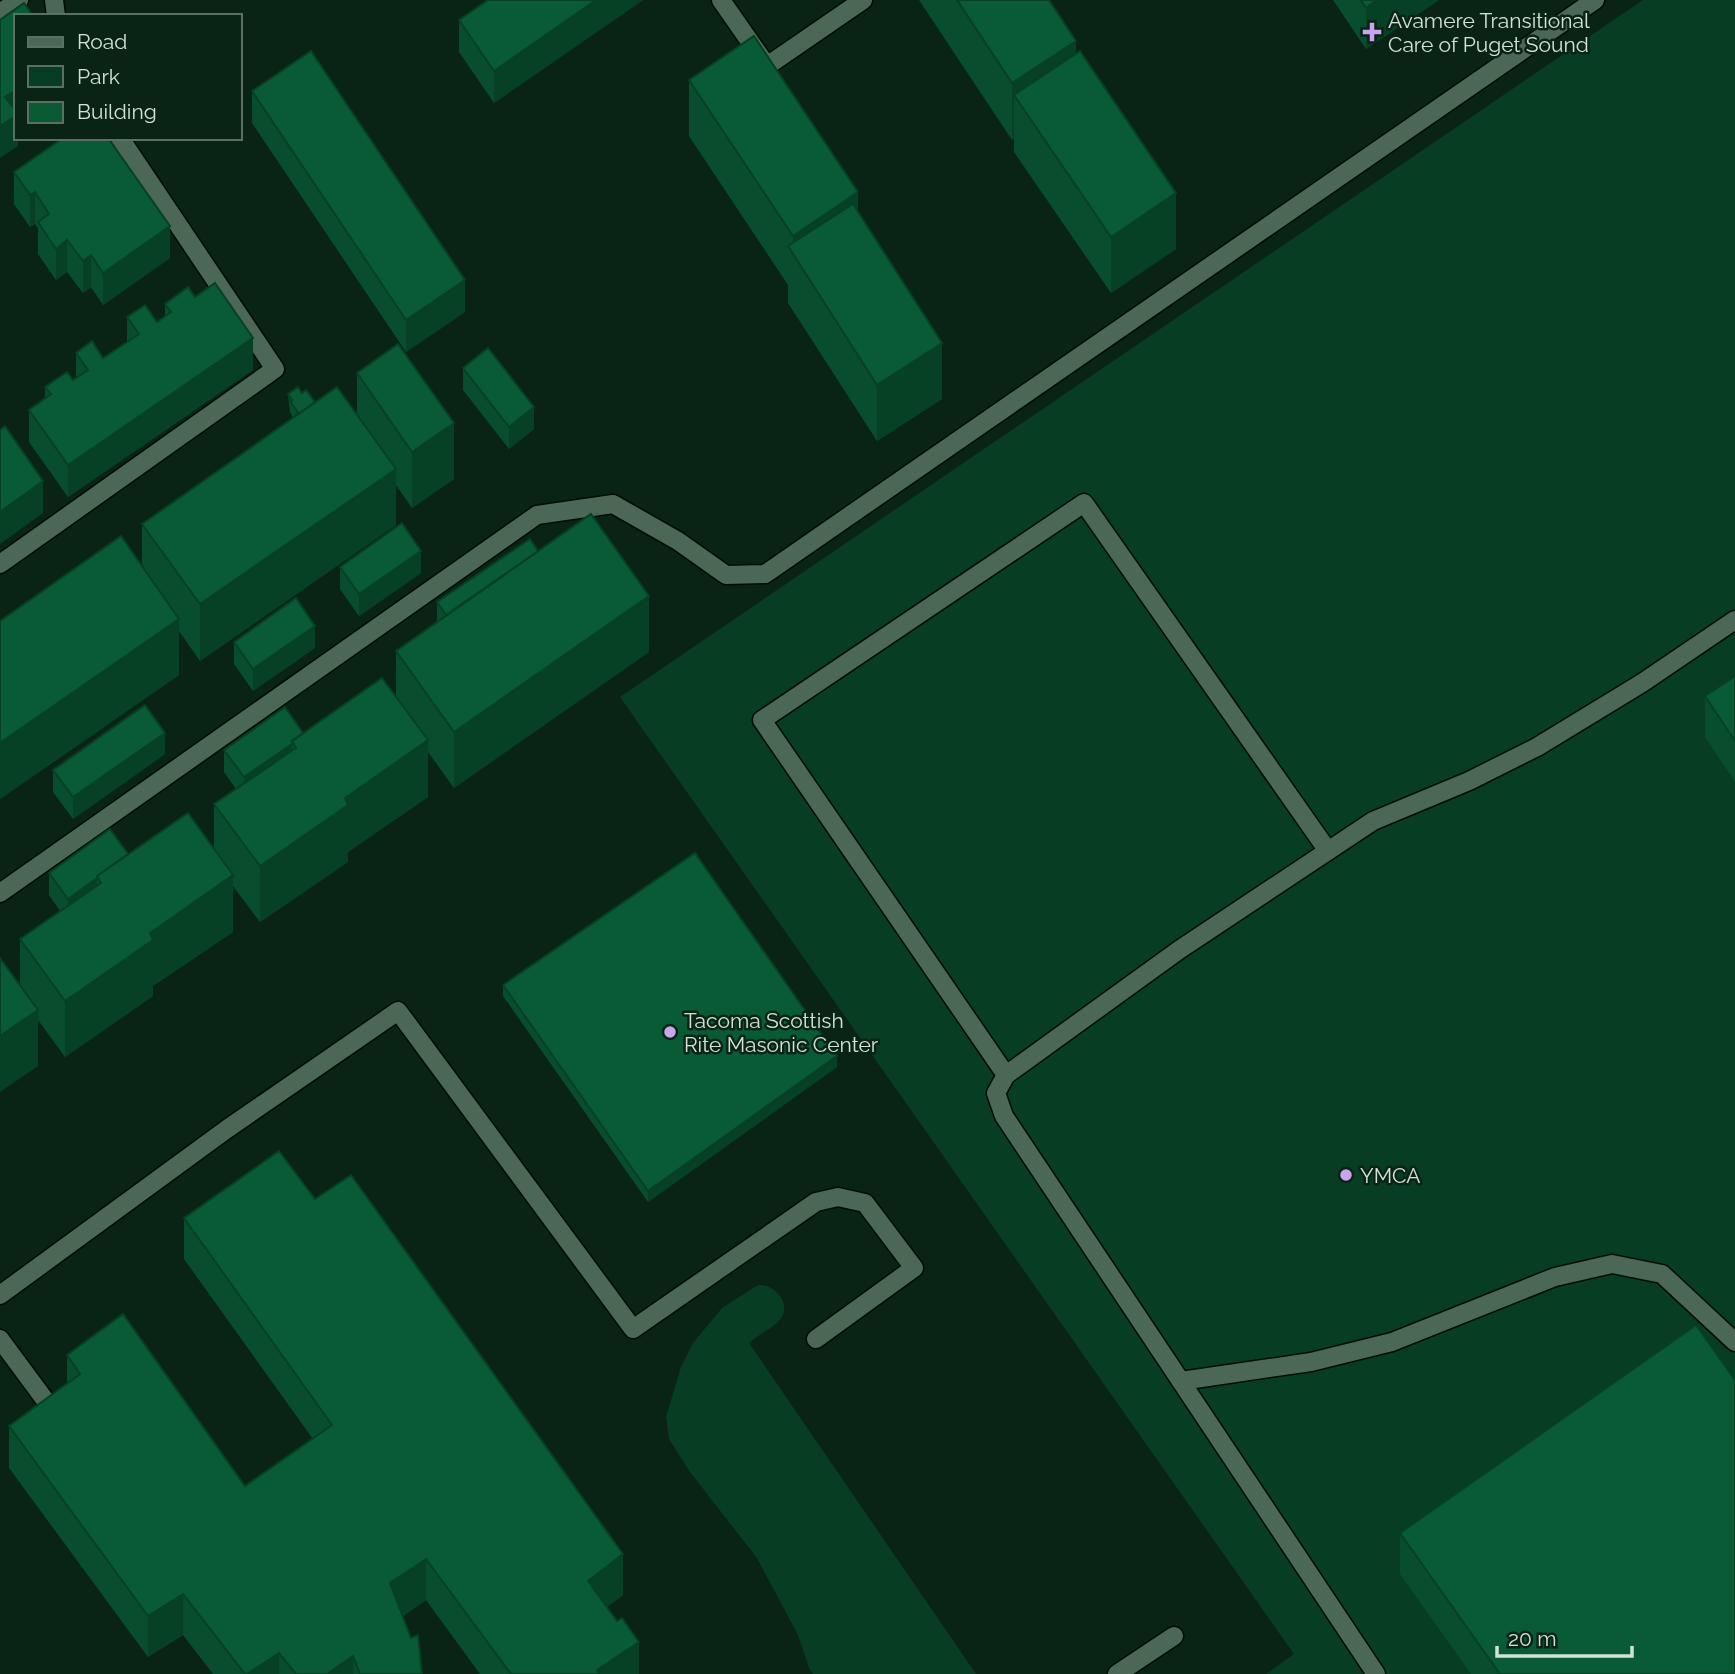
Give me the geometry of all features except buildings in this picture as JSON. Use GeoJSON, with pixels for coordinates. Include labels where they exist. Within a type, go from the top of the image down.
{"type":"FeatureCollection","features":[{"type":"Feature","properties":{"kind":"lane"},"geometry":{"type":"LineString","coordinates":[[0,13],[19,0]]}},
{"type":"Feature","properties":{"kind":"lane"},"geometry":{"type":"LineString","coordinates":[[721,0],[767,66],[863,0]]}},
{"type":"Feature","properties":{"kind":"lane"},"geometry":{"type":"LineString","coordinates":[[0,893],[537,515],[613,504],[678,541],[726,575],[765,574],[1595,0]]}},
{"type":"Feature","properties":{"kind":"lane"},"geometry":{"type":"LineString","coordinates":[[0,564],[275,369],[121,140]]}},
{"type":"Feature","properties":{"kind":"lane"},"geometry":{"type":"LineString","coordinates":[[1006,1075],[762,720],[1084,503],[1328,851]]}},
{"type":"Feature","properties":{"kind":"lane"},"geometry":{"type":"LineString","coordinates":[[1376,1674],[1004,1115],[996,1093],[1006,1075],[1179,950],[1373,821],[1469,780],[1537,747],[1642,683],[1735,620]]}},
{"type":"Feature","properties":{"kind":"lane"},"geometry":{"type":"LineString","coordinates":[[0,1295],[227,1129],[398,1012],[633,1329],[816,1202],[838,1197],[865,1203],[914,1268],[816,1339]]}},
{"type":"Feature","properties":{"kind":"lane"},"geometry":{"type":"LineString","coordinates":[[1181,1381],[1311,1362],[1392,1342],[1555,1278],[1612,1264],[1662,1274],[1735,1342]]}},
{"type":"Feature","properties":{"kind":"lane"},"geometry":{"type":"LineString","coordinates":[[0,1339],[48,1404],[45,1441]]}},
{"type":"Feature","properties":{"kind":"lane"},"geometry":{"type":"LineString","coordinates":[[1117,1674],[1174,1636]]}},
{"type":"Feature","properties":{"kind":"green space","name":"YMCA"},"geometry":{"type":"Polygon","coordinates":[[[1643,0],[1735,0],[1735,1674],[1266,1674],[1294,1654],[620,697],[1643,0]]]}},
{"type":"Feature","properties":{"kind":"green space"},"geometry":{"type":"Polygon","coordinates":[[[758,1285],[769,1287],[776,1292],[781,1298],[784,1313],[775,1325],[749,1343],[976,1674],[813,1674],[798,1635],[757,1558],[690,1472],[669,1439],[666,1417],[681,1367],[693,1343],[722,1308],[758,1285]]]}},
{"type":"Feature","properties":{"kind":"place","name":"Avamere Transitional Care of Puget Sound"},"geometry":{"type":"Point","coordinates":[1372,32]}},
{"type":"Feature","properties":{"kind":"place","name":"Tacoma Scottish Rite Masonic Center"},"geometry":{"type":"Point","coordinates":[670,1032]}},
{"type":"Feature","properties":{"kind":"place","name":"YMCA"},"geometry":{"type":"Point","coordinates":[1346,1175]}}]}
